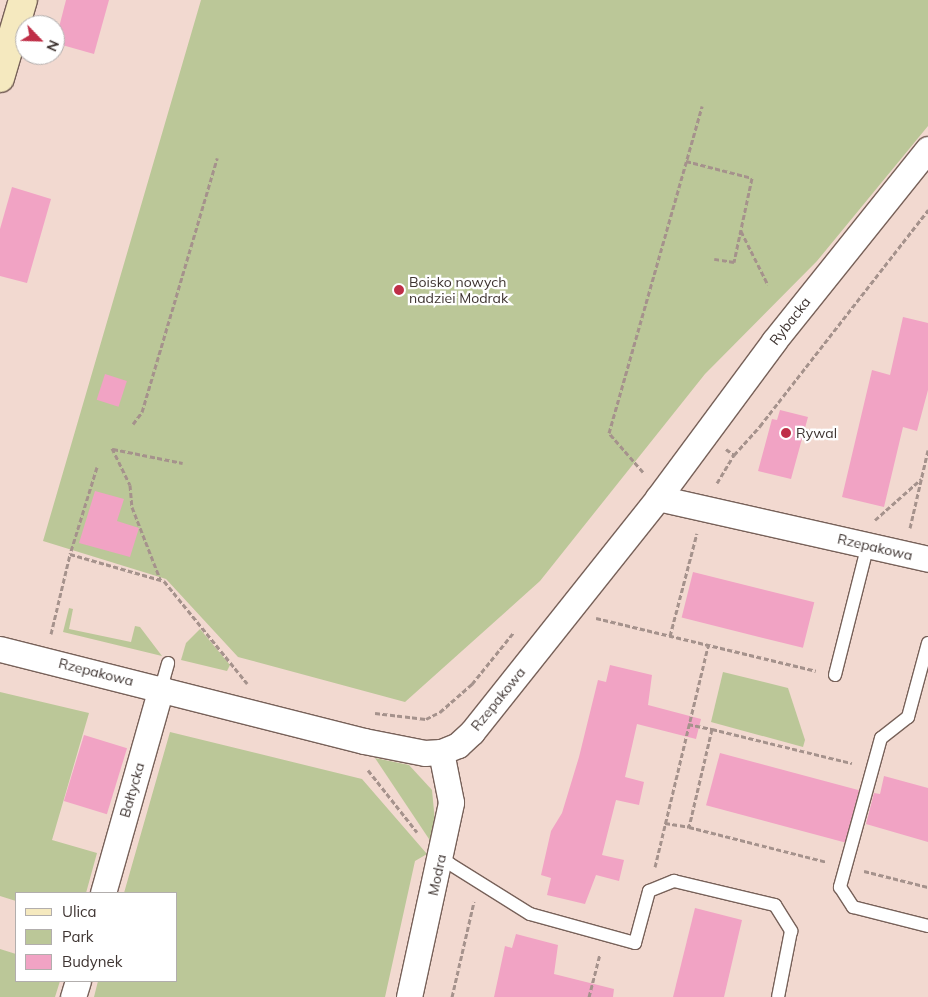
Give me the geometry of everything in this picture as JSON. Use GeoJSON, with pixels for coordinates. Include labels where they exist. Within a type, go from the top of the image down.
{"type":"FeatureCollection","features":[{"type":"Feature","properties":{"kind":"street"},"geometry":{"type":"LineString","coordinates":[[0,78],[23,0]]}},
{"type":"Feature","properties":{"kind":"street","name":"Rybacka"},"geometry":{"type":"LineString","coordinates":[[658,498],[774,340],[928,149]]}},
{"type":"Feature","properties":{"kind":"street","name":"Rzepakowa"},"geometry":{"type":"LineString","coordinates":[[0,648],[364,741],[425,753],[441,752],[458,746],[472,732],[658,498],[706,509],[868,536],[928,559]]}},
{"type":"Feature","properties":{"kind":"street","name":"Bałtycka"},"geometry":{"type":"LineString","coordinates":[[103,892],[161,688]]}},
{"type":"Feature","properties":{"kind":"street","name":"Modra"},"geometry":{"type":"LineString","coordinates":[[409,997],[440,862],[451,802],[441,752]]}},
{"type":"Feature","properties":{"kind":"street"},"geometry":{"type":"LineString","coordinates":[[73,997],[78,982]]}},
{"type":"Feature","properties":{"kind":"lane"},"geometry":{"type":"LineString","coordinates":[[835,675],[868,536]]}},
{"type":"Feature","properties":{"kind":"lane"},"geometry":{"type":"LineString","coordinates":[[928,643],[908,717],[881,738],[840,887],[853,907],[928,926]]}},
{"type":"Feature","properties":{"kind":"lane"},"geometry":{"type":"LineString","coordinates":[[161,688],[168,663]]}},
{"type":"Feature","properties":{"kind":"lane"},"geometry":{"type":"LineString","coordinates":[[440,862],[479,882],[530,914],[636,943],[649,891],[674,881],[776,905],[791,931],[778,997]]}},
{"type":"Feature","properties":{"kind":"path"},"geometry":{"type":"LineString","coordinates":[[637,480],[643,472],[609,433],[702,106]]}},
{"type":"Feature","properties":{"kind":"path"},"geometry":{"type":"LineString","coordinates":[[133,424],[142,412],[217,158]]}},
{"type":"Feature","properties":{"kind":"path"},"geometry":{"type":"LineString","coordinates":[[686,161],[752,178],[734,262],[714,259]]}},
{"type":"Feature","properties":{"kind":"path"},"geometry":{"type":"LineString","coordinates":[[740,230],[768,285]]}},
{"type":"Feature","properties":{"kind":"path"},"geometry":{"type":"LineString","coordinates":[[183,463],[112,448],[130,485],[132,507],[160,579],[247,683]]}},
{"type":"Feature","properties":{"kind":"path"},"geometry":{"type":"LineString","coordinates":[[908,536],[928,450]]}},
{"type":"Feature","properties":{"kind":"path"},"geometry":{"type":"LineString","coordinates":[[670,636],[688,558],[706,509],[734,454]]}},
{"type":"Feature","properties":{"kind":"path"},"geometry":{"type":"LineString","coordinates":[[51,634],[70,554],[97,467]]}},
{"type":"Feature","properties":{"kind":"path"},"geometry":{"type":"LineString","coordinates":[[868,536],[922,478]]}},
{"type":"Feature","properties":{"kind":"path"},"geometry":{"type":"LineString","coordinates":[[70,554],[160,579]]}},
{"type":"Feature","properties":{"kind":"path"},"geometry":{"type":"LineString","coordinates":[[572,606],[579,614],[835,675]]}},
{"type":"Feature","properties":{"kind":"path"},"geometry":{"type":"LineString","coordinates":[[371,713],[426,719],[440,712],[472,684],[521,623]]}},
{"type":"Feature","properties":{"kind":"path"},"geometry":{"type":"LineString","coordinates":[[46,633],[60,637]]}},
{"type":"Feature","properties":{"kind":"path"},"geometry":{"type":"LineString","coordinates":[[649,891],[708,646]]}},
{"type":"Feature","properties":{"kind":"path"},"geometry":{"type":"LineString","coordinates":[[238,681],[257,685]]}},
{"type":"Feature","properties":{"kind":"path"},"geometry":{"type":"LineString","coordinates":[[688,724],[872,768]]}},
{"type":"Feature","properties":{"kind":"path"},"geometry":{"type":"LineString","coordinates":[[689,827],[712,730]]}},
{"type":"Feature","properties":{"kind":"path"},"geometry":{"type":"LineString","coordinates":[[366,768],[440,862]]}},
{"type":"Feature","properties":{"kind":"path"},"geometry":{"type":"LineString","coordinates":[[665,823],[689,827],[928,887]]}},
{"type":"Feature","properties":{"kind":"path"},"geometry":{"type":"LineString","coordinates":[[452,997],[479,882]]}},
{"type":"Feature","properties":{"kind":"path"},"geometry":{"type":"LineString","coordinates":[[589,997],[605,936]]}},
{"type":"Feature","properties":{"kind":"green space"},"geometry":{"type":"Polygon","coordinates":[[[201,0],[928,0],[928,126],[817,261],[705,374],[540,581],[405,702],[238,657],[166,579],[43,541],[201,0]]]}},
{"type":"Feature","properties":{"kind":"green space"},"geometry":{"type":"Polygon","coordinates":[[[69,608],[73,609],[69,629],[131,642],[135,626],[140,627],[162,656],[63,632],[69,608]]]}},
{"type":"Feature","properties":{"kind":"green space"},"geometry":{"type":"Polygon","coordinates":[[[200,629],[230,665],[227,671],[181,660],[186,643],[200,629]]]}},
{"type":"Feature","properties":{"kind":"green space"},"geometry":{"type":"Polygon","coordinates":[[[723,672],[788,688],[805,740],[803,747],[711,722],[723,672]]]}},
{"type":"Feature","properties":{"kind":"green space"},"geometry":{"type":"Polygon","coordinates":[[[0,692],[89,713],[52,840],[97,853],[86,892],[15,892],[15,901],[0,896],[0,692]]]}},
{"type":"Feature","properties":{"kind":"green space"},"geometry":{"type":"Polygon","coordinates":[[[170,732],[362,779],[427,854],[415,861],[385,997],[94,997],[98,982],[178,982],[178,892],[124,892],[170,732]]]}},
{"type":"Feature","properties":{"kind":"green space"},"geometry":{"type":"Polygon","coordinates":[[[375,758],[409,765],[432,790],[435,822],[431,842],[375,758]]]}},
{"type":"Feature","properties":{"kind":"green space"},"geometry":{"type":"Polygon","coordinates":[[[0,949],[15,954],[15,982],[60,982],[55,997],[0,997],[0,949]]]}},
{"type":"Feature","properties":{"kind":"building"},"geometry":{"type":"Polygon","coordinates":[[[66,0],[109,0],[94,54],[65,46],[65,15],[62,15],[66,0]]]}},
{"type":"Feature","properties":{"kind":"building"},"geometry":{"type":"Polygon","coordinates":[[[12,187],[51,199],[27,283],[0,276],[0,229],[12,187]]]}},
{"type":"Feature","properties":{"kind":"building"},"geometry":{"type":"Polygon","coordinates":[[[903,317],[928,323],[928,390],[917,431],[903,427],[884,507],[842,497],[872,370],[890,375],[903,317]]]}},
{"type":"Feature","properties":{"kind":"building"},"geometry":{"type":"Polygon","coordinates":[[[105,374],[127,381],[119,407],[97,400],[105,374]]]}},
{"type":"Feature","properties":{"kind":"building","name":"Rywal"},"geometry":{"type":"Polygon","coordinates":[[[780,410],[808,417],[791,479],[758,471],[772,419],[777,420],[780,410]]]}},
{"type":"Feature","properties":{"kind":"building"},"geometry":{"type":"Polygon","coordinates":[[[95,491],[124,499],[117,521],[139,528],[130,557],[79,543],[95,491]]]}},
{"type":"Feature","properties":{"kind":"building"},"geometry":{"type":"Polygon","coordinates":[[[693,572],[814,602],[803,648],[682,618],[693,572]]]}},
{"type":"Feature","properties":{"kind":"building"},"geometry":{"type":"Polygon","coordinates":[[[610,665],[652,675],[648,705],[701,719],[696,739],[637,724],[625,777],[644,782],[639,805],[616,800],[602,855],[624,860],[619,881],[596,875],[585,904],[547,895],[551,878],[541,875],[551,831],[562,813],[579,757],[598,680],[606,682],[610,665]]]}},
{"type":"Feature","properties":{"kind":"building"},"geometry":{"type":"Polygon","coordinates":[[[84,735],[127,748],[107,814],[64,801],[84,735]]]}},
{"type":"Feature","properties":{"kind":"building"},"geometry":{"type":"Polygon","coordinates":[[[720,753],[859,790],[845,842],[706,805],[720,753]]]}},
{"type":"Feature","properties":{"kind":"building"},"geometry":{"type":"Polygon","coordinates":[[[884,776],[928,788],[928,842],[866,824],[874,793],[880,794],[884,776]]]}},
{"type":"Feature","properties":{"kind":"building"},"geometry":{"type":"Polygon","coordinates":[[[695,908],[742,920],[724,997],[673,997],[695,908]]]}},
{"type":"Feature","properties":{"kind":"building"},"geometry":{"type":"Polygon","coordinates":[[[516,934],[558,945],[554,974],[614,989],[613,997],[494,997],[505,946],[512,948],[516,934]]]}},
{"type":"Feature","properties":{"kind":"place","name":"Boisko nowych nadziei Modrak"},"geometry":{"type":"Point","coordinates":[399,290]}},
{"type":"Feature","properties":{"kind":"place","name":"Rywal"},"geometry":{"type":"Point","coordinates":[786,433]}}]}
